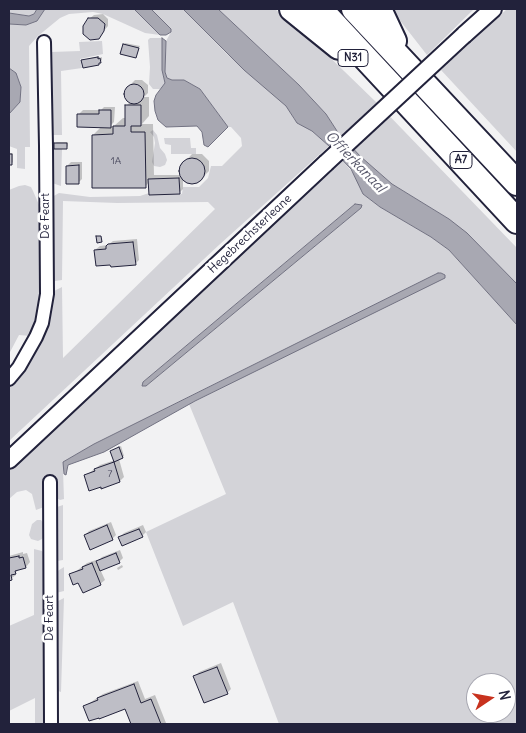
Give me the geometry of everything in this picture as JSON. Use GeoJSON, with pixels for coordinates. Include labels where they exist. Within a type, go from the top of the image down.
{"type":"FeatureCollection","features":[{"type":"Feature","properties":{"kind":"highway","name":"N31"},"geometry":{"type":"LineString","coordinates":[[292,9],[405,99]]}},
{"type":"Feature","properties":{"kind":"highway","name":"A7"},"geometry":{"type":"LineString","coordinates":[[320,9],[517,221]]}},
{"type":"Feature","properties":{"kind":"highway","name":"A7"},"geometry":{"type":"LineString","coordinates":[[354,9],[517,183]]}},
{"type":"Feature","properties":{"kind":"highway","name":"A7"},"geometry":{"type":"LineString","coordinates":[[379,9],[405,63]]}},
{"type":"Feature","properties":{"kind":"street","name":"Hegebrechsterleane"},"geometry":{"type":"LineString","coordinates":[[9,460],[493,9]]}},
{"type":"Feature","properties":{"kind":"street","name":"De Feart"},"geometry":{"type":"LineString","coordinates":[[9,379],[19,367],[36,337],[42,323],[46,294],[44,42]]}},
{"type":"Feature","properties":{"kind":"street","name":"De Feart"},"geometry":{"type":"LineString","coordinates":[[50,482],[50,724]]}},
{"type":"Feature","properties":{"kind":"shaded area"},"geometry":{"type":"Polygon","coordinates":[[[9,9],[37,9],[33,15],[29,16],[9,13],[9,9]]]}},
{"type":"Feature","properties":{"kind":"shaded area"},"geometry":{"type":"Polygon","coordinates":[[[45,9],[134,9],[160,35],[145,33],[103,14],[93,12],[69,14],[60,18],[38,36],[29,46],[30,147],[25,147],[25,169],[17,168],[17,149],[9,146],[9,114],[20,102],[21,87],[16,73],[9,68],[9,24],[18,25],[37,21],[45,9]]]}},
{"type":"Feature","properties":{"kind":"shaded area"},"geometry":{"type":"Polygon","coordinates":[[[151,9],[183,9],[227,54],[287,106],[294,119],[329,146],[219,245],[9,441],[9,388],[21,374],[40,342],[52,292],[62,287],[63,358],[215,209],[208,202],[117,203],[63,201],[62,280],[55,281],[52,280],[52,197],[59,193],[90,197],[140,196],[149,193],[182,194],[183,187],[199,187],[208,178],[211,166],[222,166],[242,146],[241,138],[231,127],[228,127],[200,89],[184,80],[167,78],[165,72],[166,41],[171,29],[151,9]]]}},
{"type":"Feature","properties":{"kind":"shaded area"},"geometry":{"type":"Polygon","coordinates":[[[218,9],[275,9],[313,41],[376,102],[517,248],[517,284],[449,219],[392,184],[360,156],[337,131],[326,114],[299,85],[218,9]]]}},
{"type":"Feature","properties":{"kind":"shaded area"},"geometry":{"type":"Polygon","coordinates":[[[391,9],[474,9],[427,55],[391,9]]]}},
{"type":"Feature","properties":{"kind":"shaded area"},"geometry":{"type":"Polygon","coordinates":[[[507,9],[517,9],[517,152],[441,70],[507,9]]]}},
{"type":"Feature","properties":{"kind":"shaded area"},"geometry":{"type":"Polygon","coordinates":[[[150,38],[162,38],[162,70],[165,83],[160,89],[153,89],[149,84],[148,40],[150,38]]]}},
{"type":"Feature","properties":{"kind":"shaded area"},"geometry":{"type":"Polygon","coordinates":[[[102,41],[103,54],[80,59],[82,68],[61,71],[62,135],[52,135],[51,52],[80,51],[79,42],[102,41]]]}},
{"type":"Feature","properties":{"kind":"shaded area"},"geometry":{"type":"Polygon","coordinates":[[[153,130],[157,135],[160,148],[167,160],[165,165],[160,167],[154,166],[152,162],[155,143],[154,137],[150,132],[153,130]]]}},
{"type":"Feature","properties":{"kind":"shaded area"},"geometry":{"type":"Polygon","coordinates":[[[164,138],[190,138],[191,148],[196,148],[196,154],[171,154],[171,145],[165,144],[164,138]]]}},
{"type":"Feature","properties":{"kind":"shaded area"},"geometry":{"type":"Polygon","coordinates":[[[51,143],[54,143],[54,149],[62,149],[61,186],[52,183],[51,143]]]}},
{"type":"Feature","properties":{"kind":"shaded area"},"geometry":{"type":"Polygon","coordinates":[[[343,161],[358,179],[363,194],[380,207],[431,237],[449,250],[517,325],[517,724],[279,724],[233,602],[183,626],[146,532],[226,494],[189,404],[445,275],[441,273],[94,444],[65,461],[63,471],[64,499],[60,500],[54,496],[54,477],[45,476],[44,507],[36,510],[32,494],[26,490],[17,492],[9,499],[9,470],[343,161]],[[355,204],[143,382],[146,386],[361,208],[362,205],[355,204]]]}},
{"type":"Feature","properties":{"kind":"shaded area"},"geometry":{"type":"Polygon","coordinates":[[[25,185],[31,187],[40,207],[42,292],[31,336],[19,335],[9,354],[9,190],[25,185]]]}},
{"type":"Feature","properties":{"kind":"shaded area"},"geometry":{"type":"Polygon","coordinates":[[[63,505],[63,560],[57,561],[55,558],[54,511],[57,507],[63,505]]]}},
{"type":"Feature","properties":{"kind":"shaded area"},"geometry":{"type":"Polygon","coordinates":[[[37,520],[41,520],[44,524],[45,535],[38,541],[31,539],[29,535],[32,524],[37,520]]]}},
{"type":"Feature","properties":{"kind":"shaded area"},"geometry":{"type":"Polygon","coordinates":[[[34,549],[42,551],[45,555],[46,724],[35,724],[35,698],[9,711],[9,626],[34,615],[34,549]]]}},
{"type":"Feature","properties":{"kind":"shaded area"},"geometry":{"type":"Polygon","coordinates":[[[64,567],[64,591],[56,593],[56,572],[64,567]]]}},
{"type":"Feature","properties":{"kind":"shaded area"},"geometry":{"type":"Polygon","coordinates":[[[64,598],[61,692],[55,690],[54,606],[64,598]]]}},
{"type":"Feature","properties":{"kind":"water"},"geometry":{"type":"Polygon","coordinates":[[[37,9],[45,9],[37,21],[26,25],[9,24],[9,13],[29,16],[34,14],[37,9]]]}},
{"type":"Feature","properties":{"kind":"water"},"geometry":{"type":"Polygon","coordinates":[[[134,9],[151,9],[171,29],[171,32],[166,35],[160,35],[134,9]]]}},
{"type":"Feature","properties":{"kind":"water","name":"Offierkanaal"},"geometry":{"type":"Polygon","coordinates":[[[183,9],[218,9],[299,85],[326,114],[337,131],[360,156],[392,184],[449,219],[467,233],[517,284],[517,325],[449,250],[431,237],[380,207],[363,194],[351,169],[329,146],[312,131],[297,123],[286,106],[244,70],[183,9]]]}},
{"type":"Feature","properties":{"kind":"water"},"geometry":{"type":"Polygon","coordinates":[[[162,38],[166,41],[165,72],[167,78],[184,80],[200,89],[228,127],[208,147],[204,145],[202,132],[197,126],[166,127],[158,120],[154,101],[165,83],[162,70],[162,38]]]}},
{"type":"Feature","properties":{"kind":"water"},"geometry":{"type":"Polygon","coordinates":[[[9,68],[16,73],[21,87],[20,102],[9,114],[9,68]]]}},
{"type":"Feature","properties":{"kind":"water"},"geometry":{"type":"Polygon","coordinates":[[[355,204],[362,205],[361,208],[146,386],[142,386],[143,382],[355,204]]]}},
{"type":"Feature","properties":{"kind":"water"},"geometry":{"type":"Polygon","coordinates":[[[438,273],[445,275],[445,278],[195,401],[104,452],[68,465],[66,475],[64,474],[63,462],[94,444],[438,273]]]}},
{"type":"Feature","properties":{"kind":"building"},"geometry":{"type":"Polygon","coordinates":[[[88,18],[98,18],[105,24],[104,31],[99,39],[90,40],[83,34],[83,26],[88,18]]]}},
{"type":"Feature","properties":{"kind":"building"},"geometry":{"type":"Polygon","coordinates":[[[123,44],[139,48],[136,58],[120,54],[123,44]]]}},
{"type":"Feature","properties":{"kind":"building"},"geometry":{"type":"Polygon","coordinates":[[[98,57],[101,63],[99,65],[83,68],[81,60],[98,57]]]}},
{"type":"Feature","properties":{"kind":"building"},"geometry":{"type":"Polygon","coordinates":[[[130,84],[138,84],[144,90],[144,98],[138,104],[130,104],[124,98],[124,90],[130,84]]]}},
{"type":"Feature","properties":{"kind":"building"},"geometry":{"type":"Polygon","coordinates":[[[125,105],[141,105],[141,126],[131,126],[131,132],[145,132],[146,188],[92,188],[92,135],[113,134],[113,126],[125,126],[125,105]]]}},
{"type":"Feature","properties":{"kind":"building"},"geometry":{"type":"Polygon","coordinates":[[[99,110],[111,110],[111,128],[77,127],[77,114],[99,114],[99,110]]]}},
{"type":"Feature","properties":{"kind":"building"},"geometry":{"type":"Polygon","coordinates":[[[54,143],[67,143],[67,149],[54,149],[54,143]]]}},
{"type":"Feature","properties":{"kind":"building"},"geometry":{"type":"Polygon","coordinates":[[[9,154],[12,154],[12,165],[9,165],[9,154]]]}},
{"type":"Feature","properties":{"kind":"building"},"geometry":{"type":"Polygon","coordinates":[[[192,158],[202,161],[205,171],[202,181],[192,184],[182,181],[179,171],[182,161],[192,158]]]}},
{"type":"Feature","properties":{"kind":"building"},"geometry":{"type":"Polygon","coordinates":[[[79,165],[79,184],[66,184],[66,166],[79,165]]]}},
{"type":"Feature","properties":{"kind":"building"},"geometry":{"type":"Polygon","coordinates":[[[179,178],[180,194],[149,195],[148,179],[179,178]]]}},
{"type":"Feature","properties":{"kind":"building"},"geometry":{"type":"Polygon","coordinates":[[[96,236],[101,236],[102,242],[97,243],[96,236]]]}},
{"type":"Feature","properties":{"kind":"building"},"geometry":{"type":"Polygon","coordinates":[[[133,242],[136,265],[96,266],[94,250],[106,249],[108,244],[133,242]]]}},
{"type":"Feature","properties":{"kind":"building"},"geometry":{"type":"Polygon","coordinates":[[[119,447],[123,458],[114,462],[110,451],[119,447]]]}},
{"type":"Feature","properties":{"kind":"building"},"geometry":{"type":"Polygon","coordinates":[[[114,462],[120,482],[89,491],[84,475],[95,471],[94,469],[114,462]]]}},
{"type":"Feature","properties":{"kind":"building"},"geometry":{"type":"Polygon","coordinates":[[[107,525],[113,540],[90,550],[84,535],[107,525]]]}},
{"type":"Feature","properties":{"kind":"building"},"geometry":{"type":"Polygon","coordinates":[[[139,529],[143,537],[122,546],[118,537],[139,529]]]}},
{"type":"Feature","properties":{"kind":"building"},"geometry":{"type":"Polygon","coordinates":[[[116,553],[120,563],[100,571],[96,561],[116,553]]]}},
{"type":"Feature","properties":{"kind":"building"},"geometry":{"type":"Polygon","coordinates":[[[19,556],[19,558],[23,557],[26,568],[15,571],[16,574],[11,575],[12,580],[9,581],[9,558],[19,556]]]}},
{"type":"Feature","properties":{"kind":"building"},"geometry":{"type":"Polygon","coordinates":[[[92,563],[101,585],[83,593],[78,583],[73,585],[69,574],[83,569],[82,567],[92,563]]]}},
{"type":"Feature","properties":{"kind":"building"},"geometry":{"type":"Polygon","coordinates":[[[217,667],[228,694],[204,703],[193,676],[217,667]]]}},
{"type":"Feature","properties":{"kind":"building"},"geometry":{"type":"Polygon","coordinates":[[[134,684],[141,703],[151,699],[161,724],[131,724],[125,709],[89,721],[83,706],[98,700],[97,698],[134,684]]]}}]}
